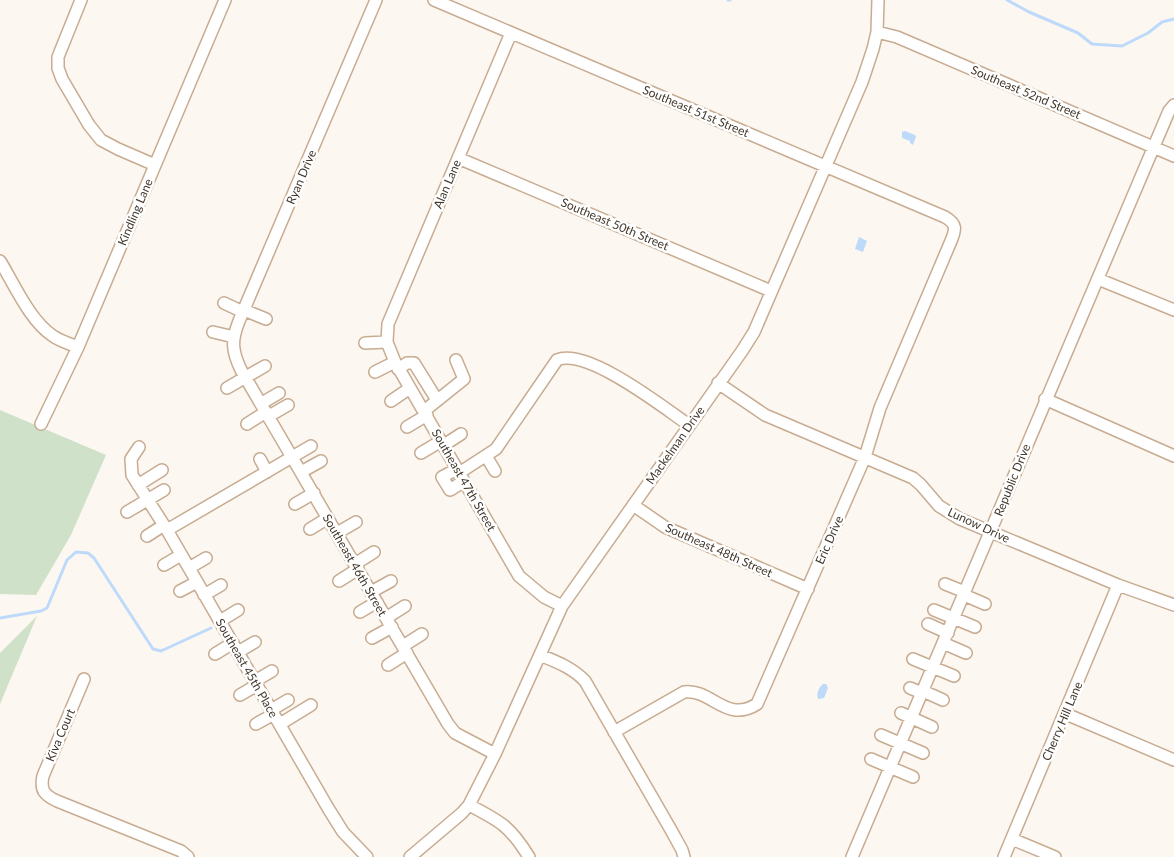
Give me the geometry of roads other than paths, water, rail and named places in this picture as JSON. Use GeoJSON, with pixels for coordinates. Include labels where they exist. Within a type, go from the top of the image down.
{"type":"FeatureCollection","features":[{"type":"Feature","properties":{"kind":"street"},"geometry":{"type":"LineString","coordinates":[[81,0],[58,57],[58,68],[62,78],[89,125],[101,140],[118,150],[154,165]]}},
{"type":"Feature","properties":{"kind":"street","name":"Kindling Lane"},"geometry":{"type":"LineString","coordinates":[[41,424],[78,347],[225,0]]}},
{"type":"Feature","properties":{"kind":"street","name":"Ryan Drive"},"geometry":{"type":"LineString","coordinates":[[235,355],[234,338],[244,311],[376,0]]}},
{"type":"Feature","properties":{"kind":"street","name":"Southeast 51st Street"},"geometry":{"type":"LineString","coordinates":[[434,0],[945,217],[954,226]]}},
{"type":"Feature","properties":{"kind":"street","name":"Mackelman Drive"},"geometry":{"type":"LineString","coordinates":[[410,857],[469,805],[495,754],[562,606],[754,332],[862,82],[877,32],[878,0]]}},
{"type":"Feature","properties":{"kind":"street","name":"Alan Lane"},"geometry":{"type":"LineString","coordinates":[[387,340],[388,324],[510,32]]}},
{"type":"Feature","properties":{"kind":"street","name":"Southeast 52nd Street"},"geometry":{"type":"LineString","coordinates":[[877,32],[897,37],[1174,156]]}},
{"type":"Feature","properties":{"kind":"street","name":"Republic Drive"},"geometry":{"type":"LineString","coordinates":[[852,857],[901,743],[906,715],[922,692],[946,638],[1045,399],[1169,111],[1174,105]]}},
{"type":"Feature","properties":{"kind":"street","name":"Southeast 50th Street"},"geometry":{"type":"LineString","coordinates":[[458,158],[771,291]]}},
{"type":"Feature","properties":{"kind":"street","name":"Eric Drive"},"geometry":{"type":"LineString","coordinates":[[614,732],[684,692],[690,692],[735,711],[743,711],[757,704],[865,457],[880,408],[951,241],[954,226]]}},
{"type":"Feature","properties":{"kind":"street"},"geometry":{"type":"LineString","coordinates":[[0,261],[5,281],[43,328],[54,337],[78,347]]}},
{"type":"Feature","properties":{"kind":"street"},"geometry":{"type":"LineString","coordinates":[[1098,279],[1174,310]]}},
{"type":"Feature","properties":{"kind":"street"},"geometry":{"type":"LineString","coordinates":[[224,304],[266,319]]}},
{"type":"Feature","properties":{"kind":"street"},"geometry":{"type":"LineString","coordinates":[[213,332],[234,338]]}},
{"type":"Feature","properties":{"kind":"street"},"geometry":{"type":"LineString","coordinates":[[365,343],[387,340]]}},
{"type":"Feature","properties":{"kind":"street","name":"Southeast 47th Street"},"geometry":{"type":"LineString","coordinates":[[387,340],[396,366],[443,443],[519,576],[538,592],[562,606]]}},
{"type":"Feature","properties":{"kind":"street","name":"Southeast 46th Street"},"geometry":{"type":"LineString","coordinates":[[235,355],[292,457],[455,733],[495,754]]}},
{"type":"Feature","properties":{"kind":"street"},"geometry":{"type":"LineString","coordinates":[[460,474],[496,449],[557,360],[563,358],[571,358],[596,367],[630,383],[689,425]]}},
{"type":"Feature","properties":{"kind":"street"},"geometry":{"type":"LineString","coordinates":[[407,427],[464,379],[456,360]]}},
{"type":"Feature","properties":{"kind":"street"},"geometry":{"type":"LineString","coordinates":[[375,372],[407,363],[414,363],[437,400]]}},
{"type":"Feature","properties":{"kind":"street"},"geometry":{"type":"LineString","coordinates":[[227,388],[265,366]]}},
{"type":"Feature","properties":{"kind":"street","name":"Lunow Drive"},"geometry":{"type":"LineString","coordinates":[[718,383],[760,412],[913,478],[946,512],[1118,585],[1174,605]]}},
{"type":"Feature","properties":{"kind":"street"},"geometry":{"type":"LineString","coordinates":[[391,401],[410,388]]}},
{"type":"Feature","properties":{"kind":"street"},"geometry":{"type":"LineString","coordinates":[[247,424],[266,410],[280,393]]}},
{"type":"Feature","properties":{"kind":"street"},"geometry":{"type":"LineString","coordinates":[[1045,399],[1174,456]]}},
{"type":"Feature","properties":{"kind":"street"},"geometry":{"type":"LineString","coordinates":[[266,410],[288,405]]}},
{"type":"Feature","properties":{"kind":"street"},"geometry":{"type":"LineString","coordinates":[[421,453],[461,434]]}},
{"type":"Feature","properties":{"kind":"street"},"geometry":{"type":"LineString","coordinates":[[147,536],[226,502],[267,472],[311,446]]}},
{"type":"Feature","properties":{"kind":"street"},"geometry":{"type":"LineString","coordinates":[[139,447],[131,459],[135,480],[162,470]]}},
{"type":"Feature","properties":{"kind":"street"},"geometry":{"type":"LineString","coordinates":[[486,456],[496,471]]}},
{"type":"Feature","properties":{"kind":"street"},"geometry":{"type":"LineString","coordinates":[[260,459],[267,472]]}},
{"type":"Feature","properties":{"kind":"street"},"geometry":{"type":"LineString","coordinates":[[301,472],[321,461]]}},
{"type":"Feature","properties":{"kind":"street","name":"Southeast 45th Place"},"geometry":{"type":"LineString","coordinates":[[135,480],[189,568],[343,832],[367,857]]}},
{"type":"Feature","properties":{"kind":"street"},"geometry":{"type":"LineString","coordinates":[[127,512],[164,490]]}},
{"type":"Feature","properties":{"kind":"street"},"geometry":{"type":"LineString","coordinates":[[295,504],[314,493]]}},
{"type":"Feature","properties":{"kind":"street","name":"Southeast 48th Street"},"geometry":{"type":"LineString","coordinates":[[633,505],[665,527],[808,589]]}},
{"type":"Feature","properties":{"kind":"street"},"geometry":{"type":"LineString","coordinates":[[310,529],[328,518]]}},
{"type":"Feature","properties":{"kind":"street"},"geometry":{"type":"LineString","coordinates":[[337,533],[356,522]]}},
{"type":"Feature","properties":{"kind":"street"},"geometry":{"type":"LineString","coordinates":[[339,581],[374,552]]}},
{"type":"Feature","properties":{"kind":"street"},"geometry":{"type":"LineString","coordinates":[[164,565],[181,555]]}},
{"type":"Feature","properties":{"kind":"street"},"geometry":{"type":"LineString","coordinates":[[189,568],[206,558]]}},
{"type":"Feature","properties":{"kind":"street"},"geometry":{"type":"LineString","coordinates":[[360,612],[391,581]]}},
{"type":"Feature","properties":{"kind":"street"},"geometry":{"type":"LineString","coordinates":[[180,591],[197,582]]}},
{"type":"Feature","properties":{"kind":"street"},"geometry":{"type":"LineString","coordinates":[[945,584],[985,604]]}},
{"type":"Feature","properties":{"kind":"street"},"geometry":{"type":"LineString","coordinates":[[204,595],[221,585]]}},
{"type":"Feature","properties":{"kind":"street","name":"Cherry Hill Lane"},"geometry":{"type":"LineString","coordinates":[[1004,857],[1066,714],[1118,585]]}},
{"type":"Feature","properties":{"kind":"street"},"geometry":{"type":"LineString","coordinates":[[372,638],[405,606]]}},
{"type":"Feature","properties":{"kind":"street"},"geometry":{"type":"LineString","coordinates":[[220,621],[238,610]]}},
{"type":"Feature","properties":{"kind":"street"},"geometry":{"type":"LineString","coordinates":[[934,610],[975,627]]}},
{"type":"Feature","properties":{"kind":"street"},"geometry":{"type":"LineString","coordinates":[[928,624],[966,652]]}},
{"type":"Feature","properties":{"kind":"street"},"geometry":{"type":"LineString","coordinates":[[388,665],[422,634]]}},
{"type":"Feature","properties":{"kind":"street"},"geometry":{"type":"LineString","coordinates":[[215,654],[255,642]]}},
{"type":"Feature","properties":{"kind":"street"},"geometry":{"type":"LineString","coordinates":[[540,655],[567,666],[585,681],[671,830],[684,857]]}},
{"type":"Feature","properties":{"kind":"street"},"geometry":{"type":"LineString","coordinates":[[913,659],[954,676]]}},
{"type":"Feature","properties":{"kind":"street"},"geometry":{"type":"LineString","coordinates":[[240,695],[272,671]]}},
{"type":"Feature","properties":{"kind":"street","name":"Kiva Court"},"geometry":{"type":"LineString","coordinates":[[84,680],[43,776],[41,784],[44,792],[57,801],[174,848],[188,857]]}},
{"type":"Feature","properties":{"kind":"street"},"geometry":{"type":"LineString","coordinates":[[910,688],[943,700]]}},
{"type":"Feature","properties":{"kind":"street"},"geometry":{"type":"LineString","coordinates":[[256,724],[288,700]]}},
{"type":"Feature","properties":{"kind":"street"},"geometry":{"type":"LineString","coordinates":[[280,724],[311,705]]}},
{"type":"Feature","properties":{"kind":"street"},"geometry":{"type":"LineString","coordinates":[[1066,714],[1174,760]]}},
{"type":"Feature","properties":{"kind":"street"},"geometry":{"type":"LineString","coordinates":[[906,715],[932,727]]}},
{"type":"Feature","properties":{"kind":"street"},"geometry":{"type":"LineString","coordinates":[[881,735],[923,753]]}},
{"type":"Feature","properties":{"kind":"street"},"geometry":{"type":"LineString","coordinates":[[871,759],[913,777]]}},
{"type":"Feature","properties":{"kind":"street"},"geometry":{"type":"LineString","coordinates":[[469,805],[507,827],[529,857]]}},
{"type":"Feature","properties":{"kind":"street"},"geometry":{"type":"LineString","coordinates":[[1012,838],[1054,857]]}},
{"type":"Feature","properties":{"kind":"water"},"geometry":{"type":"Polygon","coordinates":[[[905,131],[915,135],[913,145],[910,141],[902,138],[902,132],[905,131]]]}},
{"type":"Feature","properties":{"kind":"water"},"geometry":{"type":"Polygon","coordinates":[[[859,237],[867,241],[863,252],[855,249],[859,237]]]}},
{"type":"Feature","properties":{"kind":"water"},"geometry":{"type":"Polygon","coordinates":[[[823,684],[826,684],[828,688],[824,698],[818,699],[818,691],[823,684]]]}},
{"type":"Feature","properties":{"kind":"waterway"},"geometry":{"type":"LineString","coordinates":[[1007,0],[1029,12],[1078,33],[1092,44],[1122,46],[1148,33],[1162,22],[1174,19]]}},
{"type":"Feature","properties":{"kind":"waterway"},"geometry":{"type":"LineString","coordinates":[[0,618],[41,611],[47,608],[67,560],[76,552],[88,553],[94,558],[153,649],[161,651],[211,628]]}}]}
